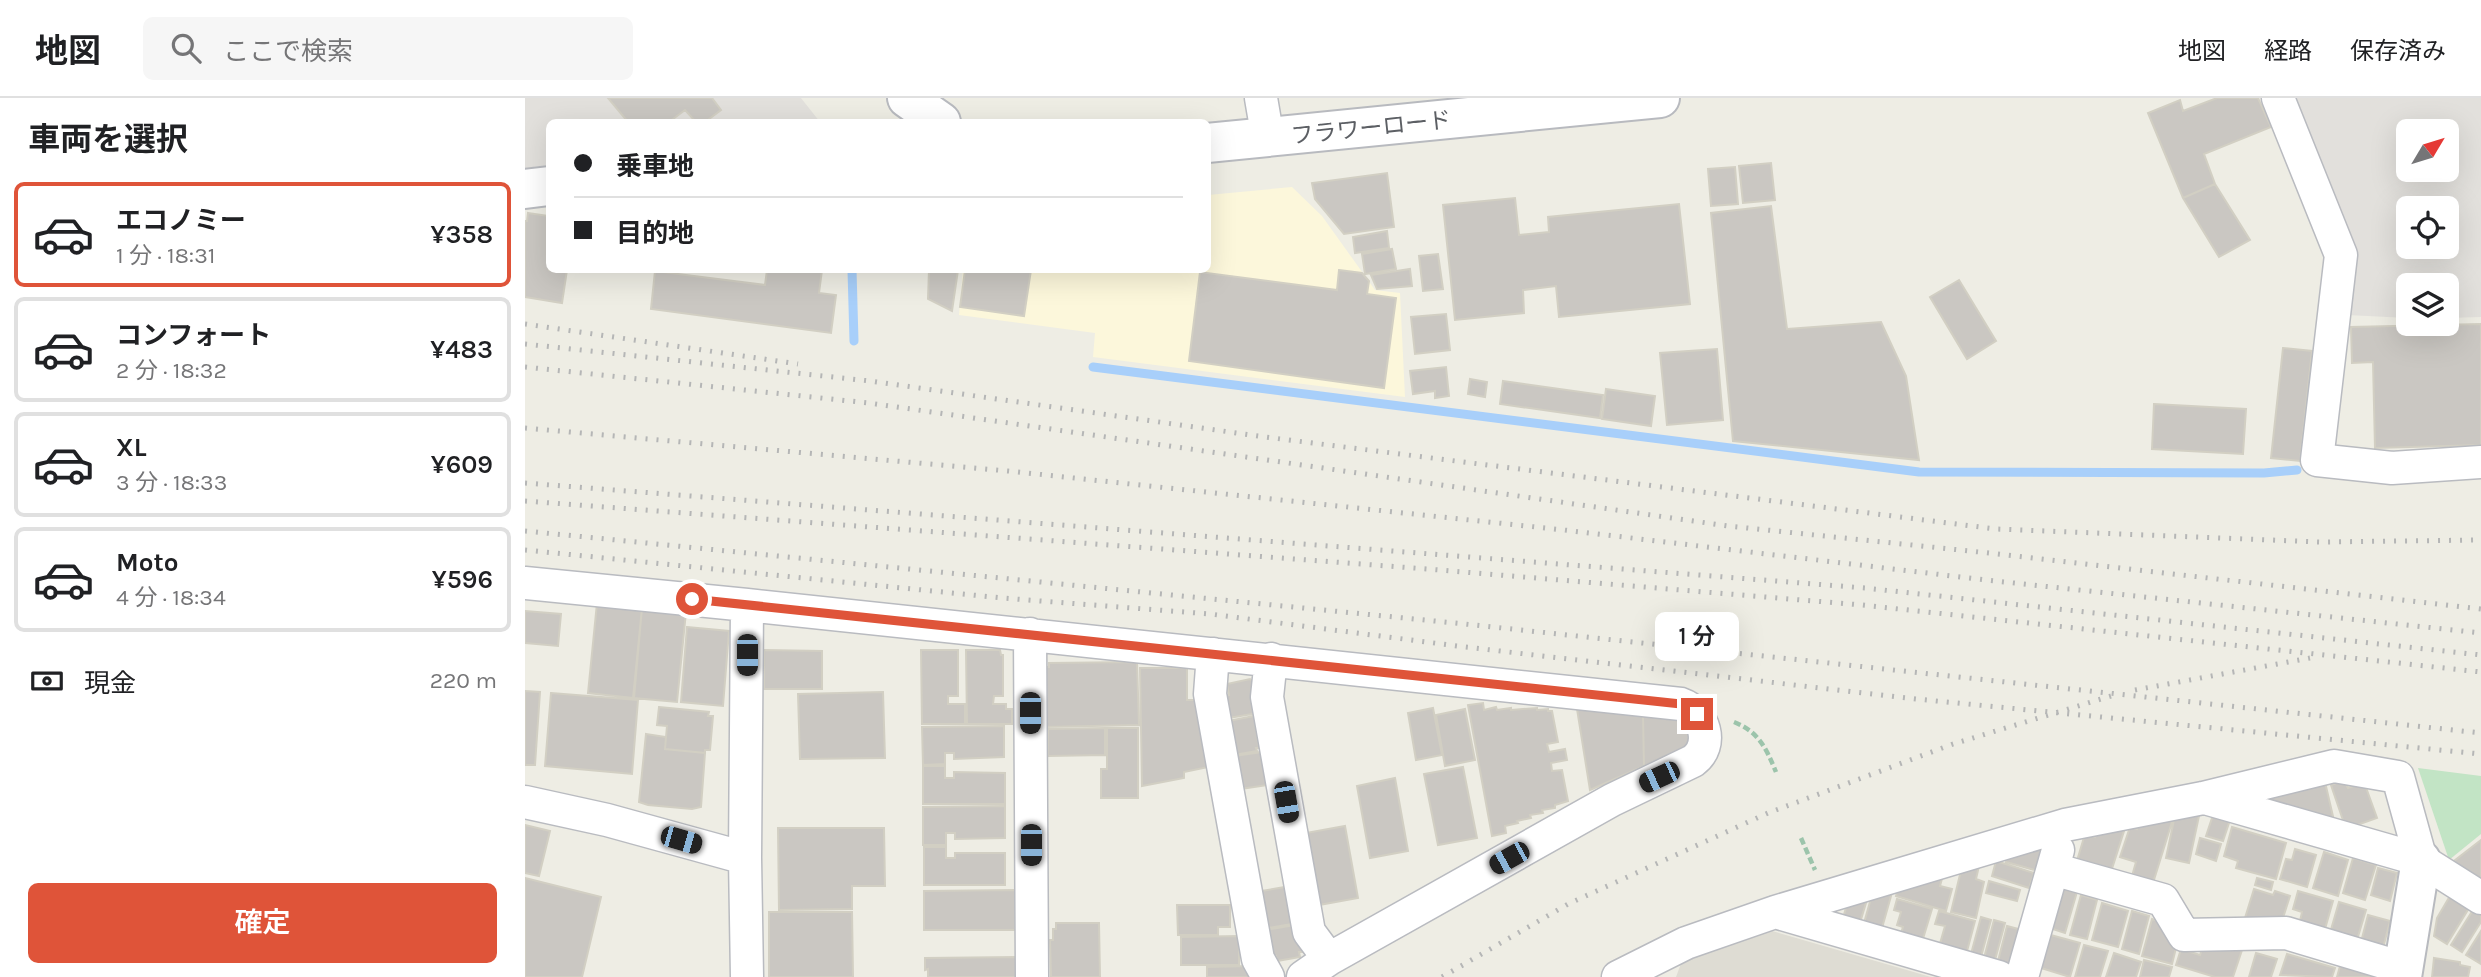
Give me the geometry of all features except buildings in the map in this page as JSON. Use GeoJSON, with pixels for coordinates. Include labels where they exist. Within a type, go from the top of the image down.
{"type":"FeatureCollection","features":[{"type":"Feature","properties":{"kind":"street"},"geometry":{"type":"LineString","coordinates":[[907,98],[937,119]]}},
{"type":"Feature","properties":{"kind":"street"},"geometry":{"type":"LineString","coordinates":[[941,98],[951,119]]}},
{"type":"Feature","properties":{"kind":"street"},"geometry":{"type":"LineString","coordinates":[[1261,98],[1268,139]]}},
{"type":"Feature","properties":{"kind":"street","name":"フラワーロード"},"geometry":{"type":"LineString","coordinates":[[1211,143],[1660,98]]}},
{"type":"Feature","properties":{"kind":"street"},"geometry":{"type":"LineString","coordinates":[[2278,98],[2341,255],[2317,460],[2392,468],[2481,462]]}},
{"type":"Feature","properties":{"kind":"street"},"geometry":{"type":"LineString","coordinates":[[525,189],[546,186]]}},
{"type":"Feature","properties":{"kind":"street"},"geometry":{"type":"LineString","coordinates":[[525,583],[1681,704],[1690,707],[1702,721],[1704,747],[1693,761],[1612,800],[1329,959],[1303,977]]}},
{"type":"Feature","properties":{"kind":"street"},"geometry":{"type":"LineString","coordinates":[[747,605],[747,977]]}},
{"type":"Feature","properties":{"kind":"street"},"geometry":{"type":"LineString","coordinates":[[1030,635],[1032,977]]}},
{"type":"Feature","properties":{"kind":"street"},"geometry":{"type":"LineString","coordinates":[[1213,654],[1210,694],[1258,959],[1268,977]]}},
{"type":"Feature","properties":{"kind":"street"},"geometry":{"type":"LineString","coordinates":[[1271,659],[1267,697],[1309,932],[1329,959]]}},
{"type":"Feature","properties":{"kind":"street"},"geometry":{"type":"LineString","coordinates":[[1618,977],[1686,943],[1775,912],[2065,825],[2203,797],[2334,766],[2398,777],[2421,860],[2403,973],[2286,933],[2184,935],[2163,900],[2053,869]]}},
{"type":"Feature","properties":{"kind":"street"},"geometry":{"type":"LineString","coordinates":[[2203,797],[2421,860],[2481,898]]}},
{"type":"Feature","properties":{"kind":"street"},"geometry":{"type":"LineString","coordinates":[[525,802],[607,820],[745,858]]}},
{"type":"Feature","properties":{"kind":"street"},"geometry":{"type":"LineString","coordinates":[[2022,977],[2065,825]]}},
{"type":"Feature","properties":{"kind":"street"},"geometry":{"type":"LineString","coordinates":[[1775,912],[1999,977]]}},
{"type":"Feature","properties":{"kind":"path"},"geometry":{"type":"LineString","coordinates":[[1702,721],[1733,722],[1747,727],[1758,735],[1776,772]]}},
{"type":"Feature","properties":{"kind":"shaded area"},"geometry":{"type":"Polygon","coordinates":[[[525,98],[801,98],[818,119],[546,119],[546,165],[525,168],[525,98]]]}},
{"type":"Feature","properties":{"kind":"shaded area"},"geometry":{"type":"Polygon","coordinates":[[[2295,98],[2481,98],[2481,317],[2459,318],[2459,273],[2396,273],[2396,317],[2347,315],[2295,98]]]}},
{"type":"Feature","properties":{"kind":"shaded area"},"geometry":{"type":"Polygon","coordinates":[[[1292,187],[1322,216],[1375,290],[1400,293],[1405,397],[1093,357],[1095,333],[959,315],[963,273],[1211,273],[1211,195],[1292,187]]]}},
{"type":"Feature","properties":{"kind":"shaded area"},"geometry":{"type":"Polygon","coordinates":[[[1762,928],[1931,977],[1676,977],[1683,958],[1762,928]]]}},
{"type":"Feature","properties":{"kind":"green space"},"geometry":{"type":"Polygon","coordinates":[[[2418,768],[2481,776],[2481,834],[2449,860],[2418,768]]]}},
{"type":"Feature","properties":{"kind":"waterway"},"geometry":{"type":"LineString","coordinates":[[852,273],[854,341]]}},
{"type":"Feature","properties":{"kind":"waterway"},"geometry":{"type":"LineString","coordinates":[[1093,367],[1919,472],[2264,473],[2297,470]]}},
{"type":"Feature","properties":{"kind":"railway"},"geometry":{"type":"LineString","coordinates":[[525,324],[798,364]]}},
{"type":"Feature","properties":{"kind":"railway"},"geometry":{"type":"LineString","coordinates":[[525,344],[870,381],[1265,437],[1996,529],[2320,542],[2481,540]]}},
{"type":"Feature","properties":{"kind":"railway"},"geometry":{"type":"LineString","coordinates":[[525,367],[869,403],[1728,526],[2481,609]]}},
{"type":"Feature","properties":{"kind":"railway"},"geometry":{"type":"LineString","coordinates":[[525,428],[1008,471],[1564,530],[1986,580],[2481,633]]}},
{"type":"Feature","properties":{"kind":"railway"},"geometry":{"type":"LineString","coordinates":[[525,483],[1865,588],[2481,655]]}},
{"type":"Feature","properties":{"kind":"railway"},"geometry":{"type":"LineString","coordinates":[[525,501],[1427,569],[1862,605],[2481,672]]}},
{"type":"Feature","properties":{"kind":"railway"},"geometry":{"type":"LineString","coordinates":[[525,531],[1465,624],[2481,733]]}},
{"type":"Feature","properties":{"kind":"railway"},"geometry":{"type":"LineString","coordinates":[[525,550],[1002,598],[1210,614],[1465,647],[1916,699],[2481,754]]}},
{"type":"Feature","properties":{"kind":"railway"},"geometry":{"type":"LineString","coordinates":[[2135,690],[2310,658]]}},
{"type":"Feature","properties":{"kind":"railway"},"geometry":{"type":"LineString","coordinates":[[1442,977],[1568,904],[1768,813],[1953,744],[2111,696]]}},
{"type":"Feature","properties":{"kind":"route"},"geometry":{"type":"LineString","coordinates":[[692,599],[1681,704],[1690,707],[1697,714]]}}]}
